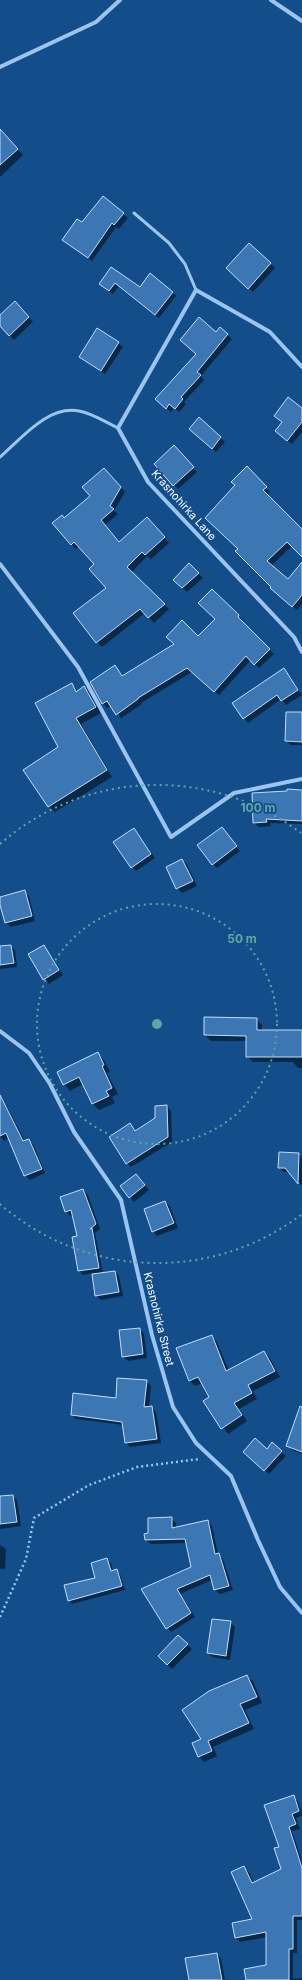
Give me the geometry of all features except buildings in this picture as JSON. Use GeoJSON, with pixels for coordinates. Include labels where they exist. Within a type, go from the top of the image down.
{"type":"FeatureCollection","features":[{"type":"Feature","properties":{"kind":"street"},"geometry":{"type":"LineString","coordinates":[[0,67],[96,22],[120,0]]}},
{"type":"Feature","properties":{"kind":"street"},"geometry":{"type":"LineString","coordinates":[[271,0],[302,21]]}},
{"type":"Feature","properties":{"kind":"street"},"geometry":{"type":"LineString","coordinates":[[118,428],[196,290],[270,332],[302,366]]}},
{"type":"Feature","properties":{"kind":"street","name":"Krasnohirka Lane"},"geometry":{"type":"LineString","coordinates":[[118,428],[148,482],[294,637],[302,652]]}},
{"type":"Feature","properties":{"kind":"street"},"geometry":{"type":"LineString","coordinates":[[0,564],[78,667],[170,837],[234,793],[302,779]]}},
{"type":"Feature","properties":{"kind":"street","name":"Krasnohirka Street"},"geometry":{"type":"LineString","coordinates":[[0,1031],[29,1053],[50,1084],[74,1132],[121,1200],[152,1335],[173,1407],[196,1443],[231,1476],[280,1587],[302,1613]]}},
{"type":"Feature","properties":{"kind":"lane"},"geometry":{"type":"LineString","coordinates":[[134,213],[169,243],[186,264],[196,290]]}},
{"type":"Feature","properties":{"kind":"lane"},"geometry":{"type":"LineString","coordinates":[[0,457],[44,419],[64,410],[80,411],[118,428]]}},
{"type":"Feature","properties":{"kind":"path"},"geometry":{"type":"LineString","coordinates":[[0,1617],[26,1558],[34,1518],[89,1485],[137,1467],[211,1457]]}}]}
